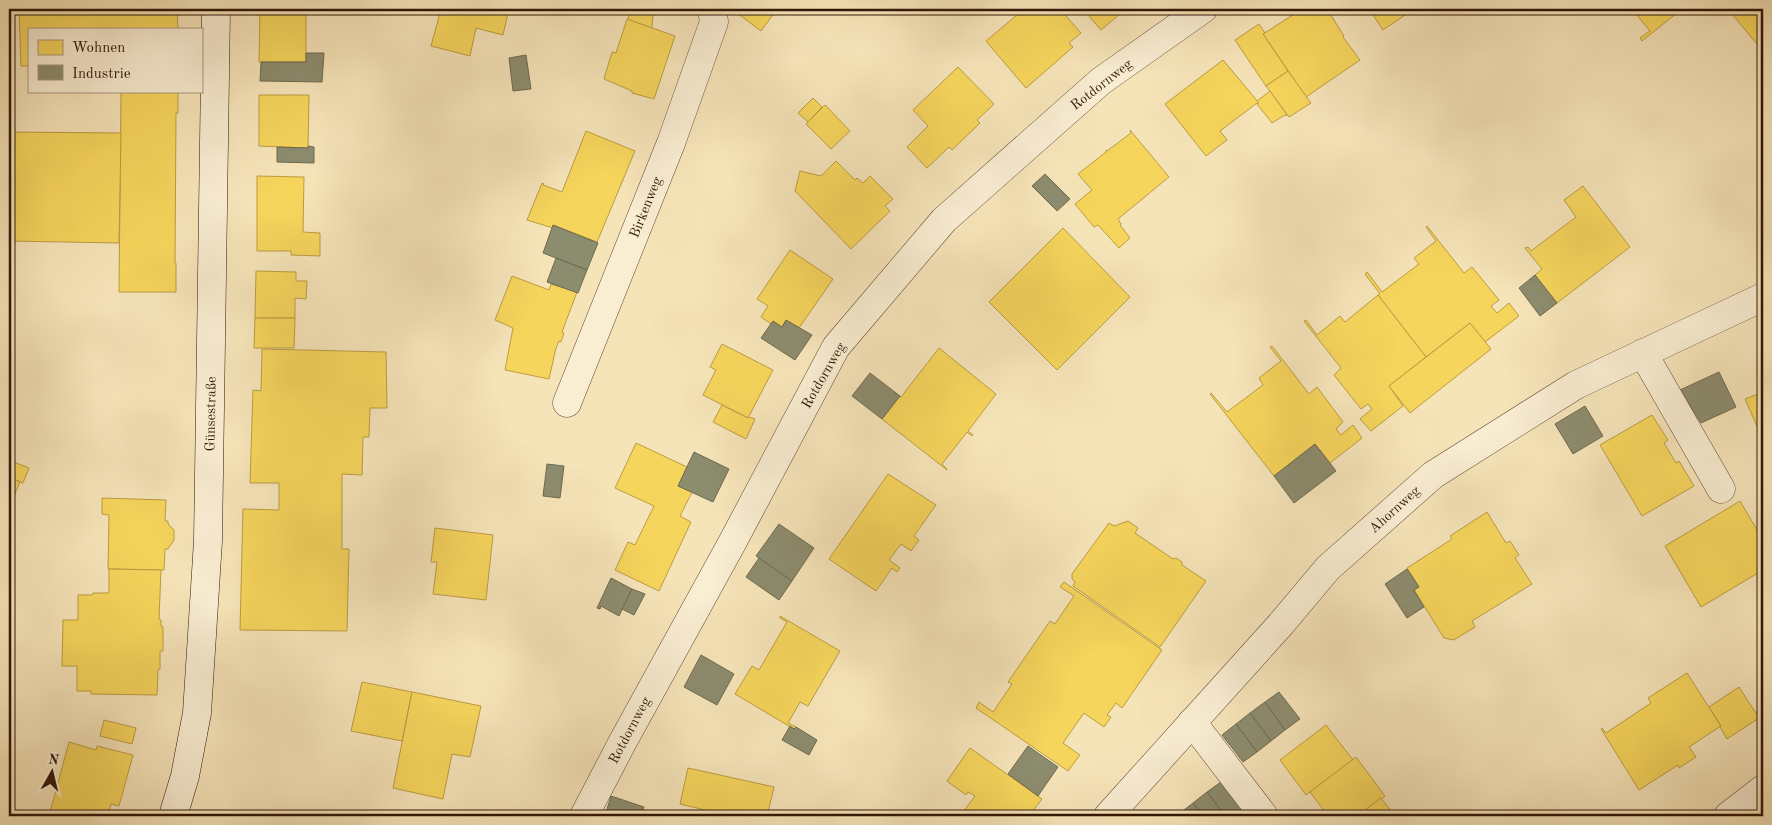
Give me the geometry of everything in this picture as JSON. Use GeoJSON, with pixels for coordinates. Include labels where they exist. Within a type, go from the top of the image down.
{"type":"FeatureCollection","features":[{"type":"Feature","properties":{"kind":"street","name":"Günsestraße"},"geometry":{"type":"LineString","coordinates":[[173,816],[185,776],[197,713],[208,540],[216,9]]}},
{"type":"Feature","properties":{"kind":"street","name":"Birkenweg"},"geometry":{"type":"LineString","coordinates":[[567,403],[671,143],[714,22],[712,9]]}},
{"type":"Feature","properties":{"kind":"street","name":"Rotdornweg"},"geometry":{"type":"LineString","coordinates":[[584,816],[836,347],[944,220],[1101,81],[1203,9]]}},
{"type":"Feature","properties":{"kind":"street","name":"Ahornweg"},"geometry":{"type":"LineString","coordinates":[[1108,816],[1281,624],[1328,568],[1432,475],[1576,385],[1763,297]]}},
{"type":"Feature","properties":{"kind":"street"},"geometry":{"type":"LineString","coordinates":[[1643,354],[1721,489]]}},
{"type":"Feature","properties":{"kind":"street"},"geometry":{"type":"LineString","coordinates":[[1192,722],[1264,816]]}},
{"type":"Feature","properties":{"kind":"street"},"geometry":{"type":"LineString","coordinates":[[1728,816],[1763,789]]}},
{"type":"Feature","properties":{"kind":"building: Wohnen"},"geometry":{"type":"Polygon","coordinates":[[[19,9],[177,9],[178,28],[28,28],[28,66],[21,66],[19,9]]]}},
{"type":"Feature","properties":{"kind":"building: Wohnen"},"geometry":{"type":"Polygon","coordinates":[[[260,9],[306,9],[306,62],[259,62],[260,9]]]}},
{"type":"Feature","properties":{"kind":"building: Wohnen"},"geometry":{"type":"Polygon","coordinates":[[[449,9],[509,9],[503,35],[476,28],[470,56],[431,46],[440,13],[448,15],[449,9]]]}},
{"type":"Feature","properties":{"kind":"building: Wohnen"},"geometry":{"type":"Polygon","coordinates":[[[734,9],[777,9],[761,31],[734,9]]]}},
{"type":"Feature","properties":{"kind":"building: Wohnen"},"geometry":{"type":"Polygon","coordinates":[[[1024,9],[1060,9],[1081,33],[1069,43],[1073,47],[1026,88],[986,41],[1024,9]]]}},
{"type":"Feature","properties":{"kind":"building: Wohnen"},"geometry":{"type":"Polygon","coordinates":[[[1083,9],[1126,9],[1101,30],[1083,9]]]}},
{"type":"Feature","properties":{"kind":"building: Wohnen"},"geometry":{"type":"Polygon","coordinates":[[[1302,9],[1327,9],[1343,37],[1360,60],[1306,97],[1263,34],[1302,9]]]}},
{"type":"Feature","properties":{"kind":"building: Wohnen"},"geometry":{"type":"Polygon","coordinates":[[[1369,9],[1414,9],[1383,30],[1369,9]]]}},
{"type":"Feature","properties":{"kind":"building: Wohnen"},"geometry":{"type":"Polygon","coordinates":[[[1632,9],[1682,9],[1642,41],[1640,38],[1650,31],[1632,9]]]}},
{"type":"Feature","properties":{"kind":"building: Wohnen"},"geometry":{"type":"Polygon","coordinates":[[[1728,9],[1763,9],[1763,37],[1756,43],[1728,9]]]}},
{"type":"Feature","properties":{"kind":"building: Wohnen"},"geometry":{"type":"Polygon","coordinates":[[[629,13],[653,14],[652,28],[628,20],[629,13]]]}},
{"type":"Feature","properties":{"kind":"building: Wohnen"},"geometry":{"type":"Polygon","coordinates":[[[627,19],[675,36],[654,99],[632,93],[632,91],[604,79],[612,52],[616,53],[627,19]]]}},
{"type":"Feature","properties":{"kind":"building: Wohnen"},"geometry":{"type":"Polygon","coordinates":[[[1259,24],[1265,33],[1263,34],[1288,71],[1266,86],[1235,40],[1259,24]]]}},
{"type":"Feature","properties":{"kind":"building: Wohnen"},"geometry":{"type":"Polygon","coordinates":[[[1223,60],[1259,103],[1220,131],[1227,140],[1206,156],[1165,104],[1223,60]]]}},
{"type":"Feature","properties":{"kind":"building: Wohnen"},"geometry":{"type":"Polygon","coordinates":[[[958,67],[994,104],[977,120],[980,123],[952,150],[949,147],[927,168],[907,147],[928,126],[913,110],[958,67]]]}},
{"type":"Feature","properties":{"kind":"building: Wohnen"},"geometry":{"type":"Polygon","coordinates":[[[1288,71],[1311,103],[1289,117],[1266,86],[1288,71]]]}},
{"type":"Feature","properties":{"kind":"building: Wohnen"},"geometry":{"type":"Polygon","coordinates":[[[1270,91],[1287,115],[1272,123],[1257,104],[1259,103],[1257,101],[1270,91]]]}},
{"type":"Feature","properties":{"kind":"building: Wohnen"},"geometry":{"type":"Polygon","coordinates":[[[121,92],[178,92],[178,113],[176,113],[176,292],[119,292],[121,92]]]}},
{"type":"Feature","properties":{"kind":"building: Wohnen"},"geometry":{"type":"Polygon","coordinates":[[[259,95],[309,95],[308,148],[259,146],[259,95]]]}},
{"type":"Feature","properties":{"kind":"building: Wohnen"},"geometry":{"type":"Polygon","coordinates":[[[813,98],[822,107],[808,122],[798,113],[813,98]]]}},
{"type":"Feature","properties":{"kind":"building: Wohnen"},"geometry":{"type":"Polygon","coordinates":[[[825,105],[850,131],[831,149],[806,124],[825,105]]]}},
{"type":"Feature","properties":{"kind":"building: Wohnen"},"geometry":{"type":"Polygon","coordinates":[[[1130,130],[1169,177],[1118,219],[1120,225],[1130,238],[1119,248],[1098,225],[1094,227],[1075,204],[1092,190],[1078,174],[1106,152],[1106,150],[1131,133],[1130,130]]]}},
{"type":"Feature","properties":{"kind":"building: Wohnen"},"geometry":{"type":"Polygon","coordinates":[[[586,131],[635,151],[597,242],[553,225],[553,228],[527,220],[542,183],[562,192],[586,131]]]}},
{"type":"Feature","properties":{"kind":"building: Wohnen"},"geometry":{"type":"Polygon","coordinates":[[[9,132],[121,133],[119,243],[9,241],[9,132]]]}},
{"type":"Feature","properties":{"kind":"building: Wohnen"},"geometry":{"type":"Polygon","coordinates":[[[836,161],[855,180],[857,178],[863,183],[870,176],[893,199],[885,206],[890,211],[851,249],[795,191],[800,171],[821,176],[836,161]]]}},
{"type":"Feature","properties":{"kind":"building: Wohnen"},"geometry":{"type":"Polygon","coordinates":[[[257,176],[304,177],[303,232],[320,233],[320,256],[291,255],[291,251],[257,251],[257,176]]]}},
{"type":"Feature","properties":{"kind":"building: Wohnen"},"geometry":{"type":"Polygon","coordinates":[[[1583,186],[1630,247],[1557,303],[1535,275],[1542,269],[1525,248],[1528,247],[1531,251],[1576,217],[1564,200],[1583,186]]]}},
{"type":"Feature","properties":{"kind":"building: Wohnen"},"geometry":{"type":"Polygon","coordinates":[[[1427,226],[1464,273],[1472,267],[1499,300],[1491,306],[1497,313],[1509,303],[1519,316],[1485,342],[1470,323],[1426,357],[1378,295],[1380,294],[1365,274],[1367,272],[1382,292],[1419,264],[1414,258],[1436,241],[1427,226]]]}},
{"type":"Feature","properties":{"kind":"building: Wohnen"},"geometry":{"type":"Polygon","coordinates":[[[1063,228],[1130,297],[1057,370],[989,302],[1063,228]]]}},
{"type":"Feature","properties":{"kind":"building: Wohnen"},"geometry":{"type":"Polygon","coordinates":[[[790,250],[833,279],[799,328],[786,320],[782,327],[773,321],[771,324],[761,317],[768,306],[757,299],[790,250]]]}},
{"type":"Feature","properties":{"kind":"building: Wohnen"},"geometry":{"type":"Polygon","coordinates":[[[256,271],[296,272],[296,281],[307,281],[306,299],[295,298],[295,318],[255,318],[256,271]]]}},
{"type":"Feature","properties":{"kind":"building: Wohnen"},"geometry":{"type":"Polygon","coordinates":[[[512,276],[549,290],[551,284],[577,292],[562,332],[564,333],[561,342],[559,341],[556,348],[549,379],[505,370],[513,328],[495,320],[512,276]]]}},
{"type":"Feature","properties":{"kind":"building: Wohnen"},"geometry":{"type":"Polygon","coordinates":[[[1378,295],[1426,357],[1389,386],[1403,406],[1371,431],[1360,419],[1372,409],[1368,404],[1361,409],[1334,375],[1341,368],[1304,321],[1306,320],[1317,335],[1340,316],[1345,322],[1378,295]]]}},
{"type":"Feature","properties":{"kind":"building: Wohnen"},"geometry":{"type":"Polygon","coordinates":[[[255,318],[295,318],[294,348],[254,348],[255,318]]]}},
{"type":"Feature","properties":{"kind":"building: Wohnen"},"geometry":{"type":"Polygon","coordinates":[[[1470,323],[1491,349],[1410,413],[1389,386],[1470,323]]]}},
{"type":"Feature","properties":{"kind":"building: Wohnen"},"geometry":{"type":"Polygon","coordinates":[[[722,344],[773,370],[748,418],[703,395],[716,370],[710,367],[722,344]]]}},
{"type":"Feature","properties":{"kind":"building: Wohnen"},"geometry":{"type":"Polygon","coordinates":[[[1272,346],[1309,394],[1317,387],[1343,422],[1336,429],[1341,435],[1353,425],[1362,438],[1330,463],[1315,444],[1274,476],[1210,394],[1227,412],[1263,385],[1259,378],[1281,361],[1270,347],[1272,346]]]}},
{"type":"Feature","properties":{"kind":"building: Wohnen"},"geometry":{"type":"Polygon","coordinates":[[[939,348],[996,394],[968,431],[973,435],[967,432],[942,464],[947,470],[882,419],[939,348]]]}},
{"type":"Feature","properties":{"kind":"building: Wohnen"},"geometry":{"type":"Polygon","coordinates":[[[262,349],[386,352],[387,408],[370,408],[369,437],[363,437],[362,475],[342,474],[342,549],[349,549],[347,631],[240,630],[243,509],[279,510],[279,483],[250,483],[253,390],[261,391],[262,349]]]}},
{"type":"Feature","properties":{"kind":"building: Wohnen"},"geometry":{"type":"Polygon","coordinates":[[[1763,358],[1763,374],[1758,361],[1763,358]]]}},
{"type":"Feature","properties":{"kind":"building: Wohnen"},"geometry":{"type":"Polygon","coordinates":[[[1763,392],[1763,440],[1745,399],[1763,392]]]}},
{"type":"Feature","properties":{"kind":"building: Wohnen"},"geometry":{"type":"Polygon","coordinates":[[[722,405],[748,418],[755,419],[746,439],[713,422],[722,405]]]}},
{"type":"Feature","properties":{"kind":"building: Wohnen"},"geometry":{"type":"Polygon","coordinates":[[[1652,415],[1668,440],[1664,443],[1676,463],[1679,461],[1694,486],[1642,516],[1600,445],[1652,415]]]}},
{"type":"Feature","properties":{"kind":"building: Wohnen"},"geometry":{"type":"Polygon","coordinates":[[[636,443],[687,467],[678,486],[692,492],[680,516],[691,522],[659,591],[615,570],[628,542],[635,545],[654,506],[615,488],[636,443]]]}},
{"type":"Feature","properties":{"kind":"building: Wohnen"},"geometry":{"type":"Polygon","coordinates":[[[9,460],[29,468],[23,483],[9,477],[9,460]]]}},
{"type":"Feature","properties":{"kind":"building: Wohnen"},"geometry":{"type":"Polygon","coordinates":[[[888,474],[936,505],[914,536],[919,540],[911,551],[901,544],[889,560],[900,568],[897,572],[892,568],[876,591],[829,559],[888,474]]]}},
{"type":"Feature","properties":{"kind":"building: Wohnen"},"geometry":{"type":"Polygon","coordinates":[[[9,477],[20,482],[13,498],[9,496],[9,477]]]}},
{"type":"Feature","properties":{"kind":"building: Wohnen"},"geometry":{"type":"Polygon","coordinates":[[[102,498],[166,500],[165,521],[168,521],[168,524],[174,530],[174,540],[168,549],[165,549],[164,570],[108,569],[109,515],[102,514],[102,498]]]}},
{"type":"Feature","properties":{"kind":"building: Wohnen"},"geometry":{"type":"Polygon","coordinates":[[[1740,501],[1763,540],[1763,570],[1701,607],[1665,546],[1740,501]]]}},
{"type":"Feature","properties":{"kind":"building: Wohnen"},"geometry":{"type":"Polygon","coordinates":[[[1487,512],[1506,543],[1510,541],[1519,555],[1515,558],[1532,584],[1472,621],[1475,627],[1454,640],[1444,638],[1414,590],[1419,587],[1407,568],[1452,539],[1450,536],[1487,512]]]}},
{"type":"Feature","properties":{"kind":"building: Wohnen"},"geometry":{"type":"Polygon","coordinates":[[[1128,521],[1138,528],[1135,533],[1173,559],[1176,558],[1182,562],[1182,565],[1206,581],[1160,647],[1073,586],[1075,582],[1072,579],[1072,574],[1109,523],[1114,526],[1128,521]]]}},
{"type":"Feature","properties":{"kind":"building: Wohnen"},"geometry":{"type":"Polygon","coordinates":[[[435,528],[493,535],[486,600],[433,594],[437,562],[431,562],[435,528]]]}},
{"type":"Feature","properties":{"kind":"building: Wohnen"},"geometry":{"type":"Polygon","coordinates":[[[109,569],[161,570],[159,619],[163,627],[163,651],[160,651],[157,695],[91,694],[91,691],[77,691],[77,666],[62,666],[63,620],[78,620],[78,595],[109,593],[109,569]]]}},
{"type":"Feature","properties":{"kind":"building: Wohnen"},"geometry":{"type":"Polygon","coordinates":[[[1064,582],[1162,650],[1122,708],[1116,703],[1107,715],[1111,717],[1104,727],[1084,713],[1063,743],[1080,755],[1068,771],[976,708],[979,702],[993,712],[1012,684],[1008,682],[1050,621],[1055,624],[1074,596],[1060,587],[1064,582]]]}},
{"type":"Feature","properties":{"kind":"building: Wohnen"},"geometry":{"type":"Polygon","coordinates":[[[780,616],[840,651],[808,706],[800,702],[788,723],[796,727],[794,729],[735,694],[752,666],[759,670],[787,622],[780,618],[780,616]]]}},
{"type":"Feature","properties":{"kind":"building: Wohnen"},"geometry":{"type":"Polygon","coordinates":[[[1687,673],[1721,726],[1689,747],[1696,757],[1679,768],[1678,765],[1639,790],[1601,729],[1606,733],[1651,703],[1648,698],[1687,673]]]}},
{"type":"Feature","properties":{"kind":"building: Wohnen"},"geometry":{"type":"Polygon","coordinates":[[[362,682],[412,692],[402,741],[351,731],[362,682]]]}},
{"type":"Feature","properties":{"kind":"building: Wohnen"},"geometry":{"type":"Polygon","coordinates":[[[1739,687],[1759,718],[1727,739],[1709,707],[1739,687]]]}},
{"type":"Feature","properties":{"kind":"building: Wohnen"},"geometry":{"type":"Polygon","coordinates":[[[412,692],[481,706],[470,757],[452,754],[443,799],[393,788],[412,692]]]}},
{"type":"Feature","properties":{"kind":"building: Wohnen"},"geometry":{"type":"Polygon","coordinates":[[[104,720],[136,728],[132,744],[100,736],[104,720]]]}},
{"type":"Feature","properties":{"kind":"building: Wohnen"},"geometry":{"type":"Polygon","coordinates":[[[1326,725],[1353,760],[1306,795],[1280,760],[1326,725]]]}},
{"type":"Feature","properties":{"kind":"building: Wohnen"},"geometry":{"type":"Polygon","coordinates":[[[69,742],[96,750],[97,746],[133,755],[119,806],[111,804],[108,816],[49,816],[69,742]]]}},
{"type":"Feature","properties":{"kind":"building: Wohnen"},"geometry":{"type":"Polygon","coordinates":[[[970,748],[1042,799],[1029,816],[960,816],[975,796],[968,792],[966,795],[947,781],[970,748]]]}},
{"type":"Feature","properties":{"kind":"building: Wohnen"},"geometry":{"type":"Polygon","coordinates":[[[1356,757],[1385,796],[1357,816],[1328,816],[1310,792],[1356,757]]]}},
{"type":"Feature","properties":{"kind":"building: Wohnen"},"geometry":{"type":"Polygon","coordinates":[[[688,768],[774,787],[767,816],[721,816],[722,814],[680,804],[688,768]]]}},
{"type":"Feature","properties":{"kind":"building: Wohnen"},"geometry":{"type":"Polygon","coordinates":[[[1381,798],[1395,816],[1357,816],[1381,798]]]}},
{"type":"Feature","properties":{"kind":"building: Industrie"},"geometry":{"type":"Polygon","coordinates":[[[306,53],[324,53],[322,82],[260,81],[261,62],[306,62],[306,53]]]}},
{"type":"Feature","properties":{"kind":"building: Industrie"},"geometry":{"type":"Polygon","coordinates":[[[526,55],[531,89],[513,91],[509,58],[526,55]]]}},
{"type":"Feature","properties":{"kind":"building: Industrie"},"geometry":{"type":"Polygon","coordinates":[[[308,146],[314,147],[314,163],[277,162],[277,147],[308,148],[308,146]]]}},
{"type":"Feature","properties":{"kind":"building: Industrie"},"geometry":{"type":"Polygon","coordinates":[[[1045,174],[1070,199],[1057,211],[1032,186],[1045,174]]]}},
{"type":"Feature","properties":{"kind":"building: Industrie"},"geometry":{"type":"Polygon","coordinates":[[[553,225],[598,243],[587,270],[543,253],[553,225]]]}},
{"type":"Feature","properties":{"kind":"building: Industrie"},"geometry":{"type":"Polygon","coordinates":[[[556,258],[587,270],[578,293],[547,282],[556,258]]]}},
{"type":"Feature","properties":{"kind":"building: Industrie"},"geometry":{"type":"Polygon","coordinates":[[[1535,275],[1557,303],[1540,316],[1519,288],[1535,275]]]}},
{"type":"Feature","properties":{"kind":"building: Industrie"},"geometry":{"type":"Polygon","coordinates":[[[786,320],[812,335],[795,360],[761,338],[773,321],[782,327],[786,320]]]}},
{"type":"Feature","properties":{"kind":"building: Industrie"},"geometry":{"type":"Polygon","coordinates":[[[1719,372],[1736,407],[1701,423],[1680,390],[1719,372]]]}},
{"type":"Feature","properties":{"kind":"building: Industrie"},"geometry":{"type":"Polygon","coordinates":[[[870,373],[900,396],[882,419],[852,396],[870,373]]]}},
{"type":"Feature","properties":{"kind":"building: Industrie"},"geometry":{"type":"Polygon","coordinates":[[[1585,406],[1603,436],[1573,454],[1555,424],[1585,406]]]}},
{"type":"Feature","properties":{"kind":"building: Industrie"},"geometry":{"type":"Polygon","coordinates":[[[1315,444],[1336,471],[1294,503],[1274,476],[1315,444]]]}},
{"type":"Feature","properties":{"kind":"building: Industrie"},"geometry":{"type":"Polygon","coordinates":[[[694,452],[729,469],[713,502],[678,486],[694,452]]]}},
{"type":"Feature","properties":{"kind":"building: Industrie"},"geometry":{"type":"Polygon","coordinates":[[[547,464],[564,466],[560,498],[543,496],[547,464]]]}},
{"type":"Feature","properties":{"kind":"building: Industrie"},"geometry":{"type":"Polygon","coordinates":[[[779,524],[814,548],[792,581],[756,556],[779,524]]]}},
{"type":"Feature","properties":{"kind":"building: Industrie"},"geometry":{"type":"Polygon","coordinates":[[[759,558],[792,581],[779,600],[746,577],[759,558]]]}},
{"type":"Feature","properties":{"kind":"building: Industrie"},"geometry":{"type":"Polygon","coordinates":[[[1407,569],[1419,587],[1414,590],[1424,607],[1407,618],[1385,584],[1407,569]]]}},
{"type":"Feature","properties":{"kind":"building: Industrie"},"geometry":{"type":"Polygon","coordinates":[[[611,578],[632,589],[619,616],[601,606],[600,609],[597,608],[611,578]]]}},
{"type":"Feature","properties":{"kind":"building: Industrie"},"geometry":{"type":"Polygon","coordinates":[[[632,589],[645,594],[634,615],[622,609],[632,589]]]}},
{"type":"Feature","properties":{"kind":"building: Industrie"},"geometry":{"type":"Polygon","coordinates":[[[701,655],[734,674],[717,705],[684,687],[701,655]]]}},
{"type":"Feature","properties":{"kind":"building: Industrie"},"geometry":{"type":"Polygon","coordinates":[[[1279,692],[1300,719],[1285,730],[1265,702],[1279,692]]]}},
{"type":"Feature","properties":{"kind":"building: Industrie"},"geometry":{"type":"Polygon","coordinates":[[[1265,702],[1285,730],[1271,741],[1250,713],[1265,702]]]}},
{"type":"Feature","properties":{"kind":"building: Industrie"},"geometry":{"type":"Polygon","coordinates":[[[1250,713],[1271,741],[1257,752],[1236,724],[1250,713]]]}},
{"type":"Feature","properties":{"kind":"building: Industrie"},"geometry":{"type":"Polygon","coordinates":[[[1236,724],[1257,752],[1243,762],[1222,735],[1236,724]]]}},
{"type":"Feature","properties":{"kind":"building: Industrie"},"geometry":{"type":"Polygon","coordinates":[[[790,726],[794,729],[796,727],[817,740],[809,755],[782,740],[790,726]]]}},
{"type":"Feature","properties":{"kind":"building: Industrie"},"geometry":{"type":"Polygon","coordinates":[[[1028,746],[1058,767],[1038,796],[1008,774],[1028,746]]]}},
{"type":"Feature","properties":{"kind":"building: Industrie"},"geometry":{"type":"Polygon","coordinates":[[[1221,782],[1242,809],[1232,816],[1225,816],[1207,792],[1221,782]]]}},
{"type":"Feature","properties":{"kind":"building: Industrie"},"geometry":{"type":"Polygon","coordinates":[[[1207,792],[1225,816],[1203,816],[1193,803],[1207,792]]]}},
{"type":"Feature","properties":{"kind":"building: Industrie"},"geometry":{"type":"Polygon","coordinates":[[[611,796],[644,807],[641,816],[605,816],[611,796]]]}},
{"type":"Feature","properties":{"kind":"building: Industrie"},"geometry":{"type":"Polygon","coordinates":[[[1193,803],[1203,816],[1181,816],[1179,814],[1193,803]]]}}]}
